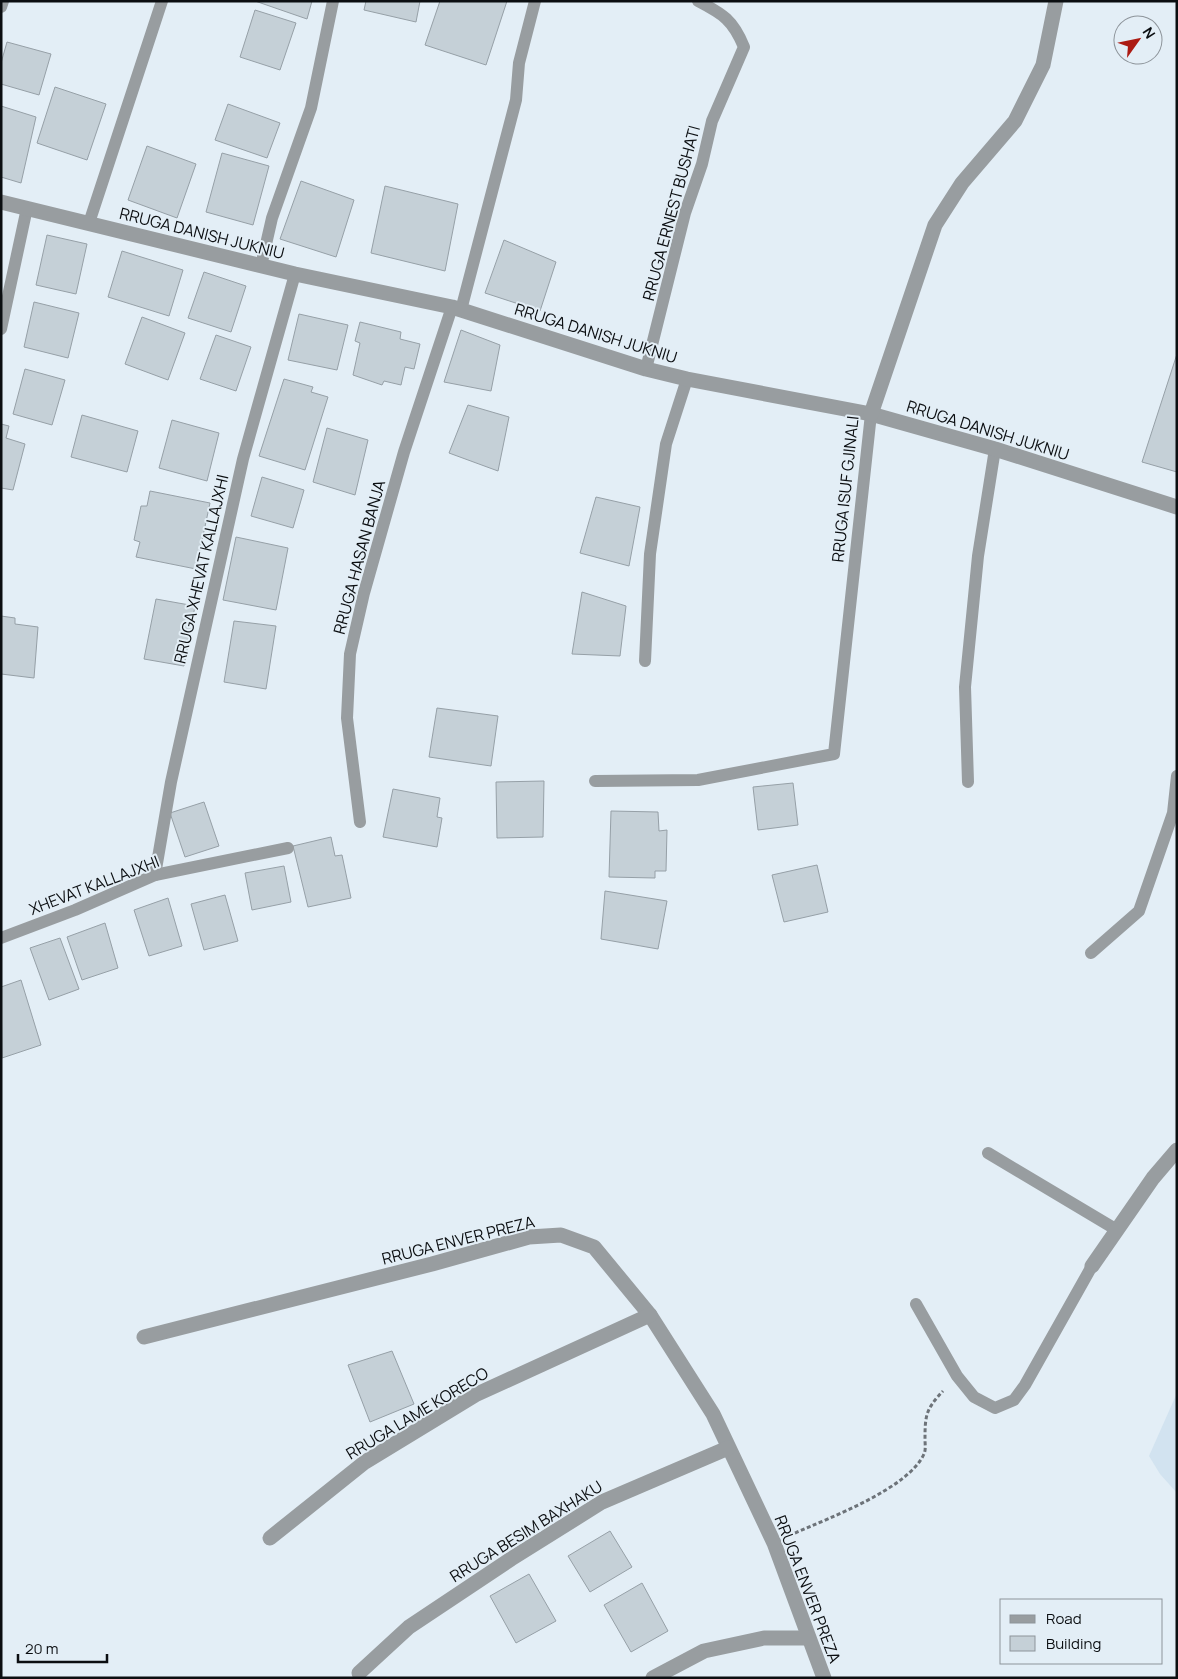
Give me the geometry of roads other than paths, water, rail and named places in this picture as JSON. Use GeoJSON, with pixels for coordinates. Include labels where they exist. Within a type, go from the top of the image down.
{"type":"FeatureCollection","features":[{"type":"Feature","properties":{"kind":"street","name":"RRUGA ISUF GJINALI"},"geometry":{"type":"LineString","coordinates":[[871,414],[935,225],[962,183],[1016,121],[1043,65],[1056,1]]}},
{"type":"Feature","properties":{"kind":"street","name":"RRUGA DANISH JUKNIU"},"geometry":{"type":"LineString","coordinates":[[1,202],[260,266],[456,308],[646,369],[687,379],[871,414],[995,449],[1177,507]]}},
{"type":"Feature","properties":{"kind":"street"},"geometry":{"type":"LineString","coordinates":[[1092,1266],[1153,1178],[1177,1150]]}},
{"type":"Feature","properties":{"kind":"street","name":"RRUGA ENVER PREZA"},"geometry":{"type":"LineString","coordinates":[[144,1337],[432,1264],[529,1237],[561,1235],[594,1246],[650,1315],[690,1375],[713,1414],[774,1542],[824,1678]]}},
{"type":"Feature","properties":{"kind":"street","name":"RRUGA LAME KORECO"},"geometry":{"type":"LineString","coordinates":[[270,1538],[365,1462],[475,1395],[650,1315]]}},
{"type":"Feature","properties":{"kind":"street","name":"RRUGA BESIM BAXHAKU"},"geometry":{"type":"LineString","coordinates":[[359,1673],[408,1627],[510,1559],[602,1502],[728,1448]]}},
{"type":"Feature","properties":{"kind":"street"},"geometry":{"type":"LineString","coordinates":[[653,1678],[704,1651],[764,1638],[808,1638]]}},
{"type":"Feature","properties":{"kind":"lane"},"geometry":{"type":"LineString","coordinates":[[1,7],[3,1]]}},
{"type":"Feature","properties":{"kind":"lane"},"geometry":{"type":"LineString","coordinates":[[89,223],[162,1]]}},
{"type":"Feature","properties":{"kind":"lane"},"geometry":{"type":"LineString","coordinates":[[260,266],[272,218],[311,108],[334,1]]}},
{"type":"Feature","properties":{"kind":"lane","name":"RRUGA HASAN BANJA"},"geometry":{"type":"LineString","coordinates":[[360,822],[347,718],[350,654],[364,593],[404,452],[456,308],[516,100],[519,63],[535,1]]}},
{"type":"Feature","properties":{"kind":"lane","name":"RRUGA ERNEST BUSHATI"},"geometry":{"type":"LineString","coordinates":[[646,369],[685,213],[702,164],[712,121],[744,47],[736,28],[716,11],[698,1]]}},
{"type":"Feature","properties":{"kind":"lane"},"geometry":{"type":"LineString","coordinates":[[1,328],[27,208]]}},
{"type":"Feature","properties":{"kind":"lane","name":"RRUGA XHEVAT KALLAJXHI"},"geometry":{"type":"LineString","coordinates":[[155,875],[170,782],[234,498],[295,274]]}},
{"type":"Feature","properties":{"kind":"lane"},"geometry":{"type":"LineString","coordinates":[[644,661],[650,554],[666,444],[687,379]]}},
{"type":"Feature","properties":{"kind":"lane","name":"RRUGA ISUF GJINALI"},"geometry":{"type":"LineString","coordinates":[[595,781],[698,780],[834,754],[871,414]]}},
{"type":"Feature","properties":{"kind":"lane"},"geometry":{"type":"LineString","coordinates":[[968,782],[965,687],[978,556],[995,449]]}},
{"type":"Feature","properties":{"kind":"lane"},"geometry":{"type":"LineString","coordinates":[[1091,953],[1139,911],[1174,813],[1177,776]]}},
{"type":"Feature","properties":{"kind":"lane","name":"XHEVAT KALLAJXHI"},"geometry":{"type":"LineString","coordinates":[[1,938],[75,910],[155,875],[288,848]]}},
{"type":"Feature","properties":{"kind":"lane"},"geometry":{"type":"LineString","coordinates":[[988,1153],[1117,1230]]}},
{"type":"Feature","properties":{"kind":"lane"},"geometry":{"type":"LineString","coordinates":[[916,1304],[957,1376],[974,1397],[995,1408],[1014,1400],[1025,1385],[1092,1266]]}}]}
